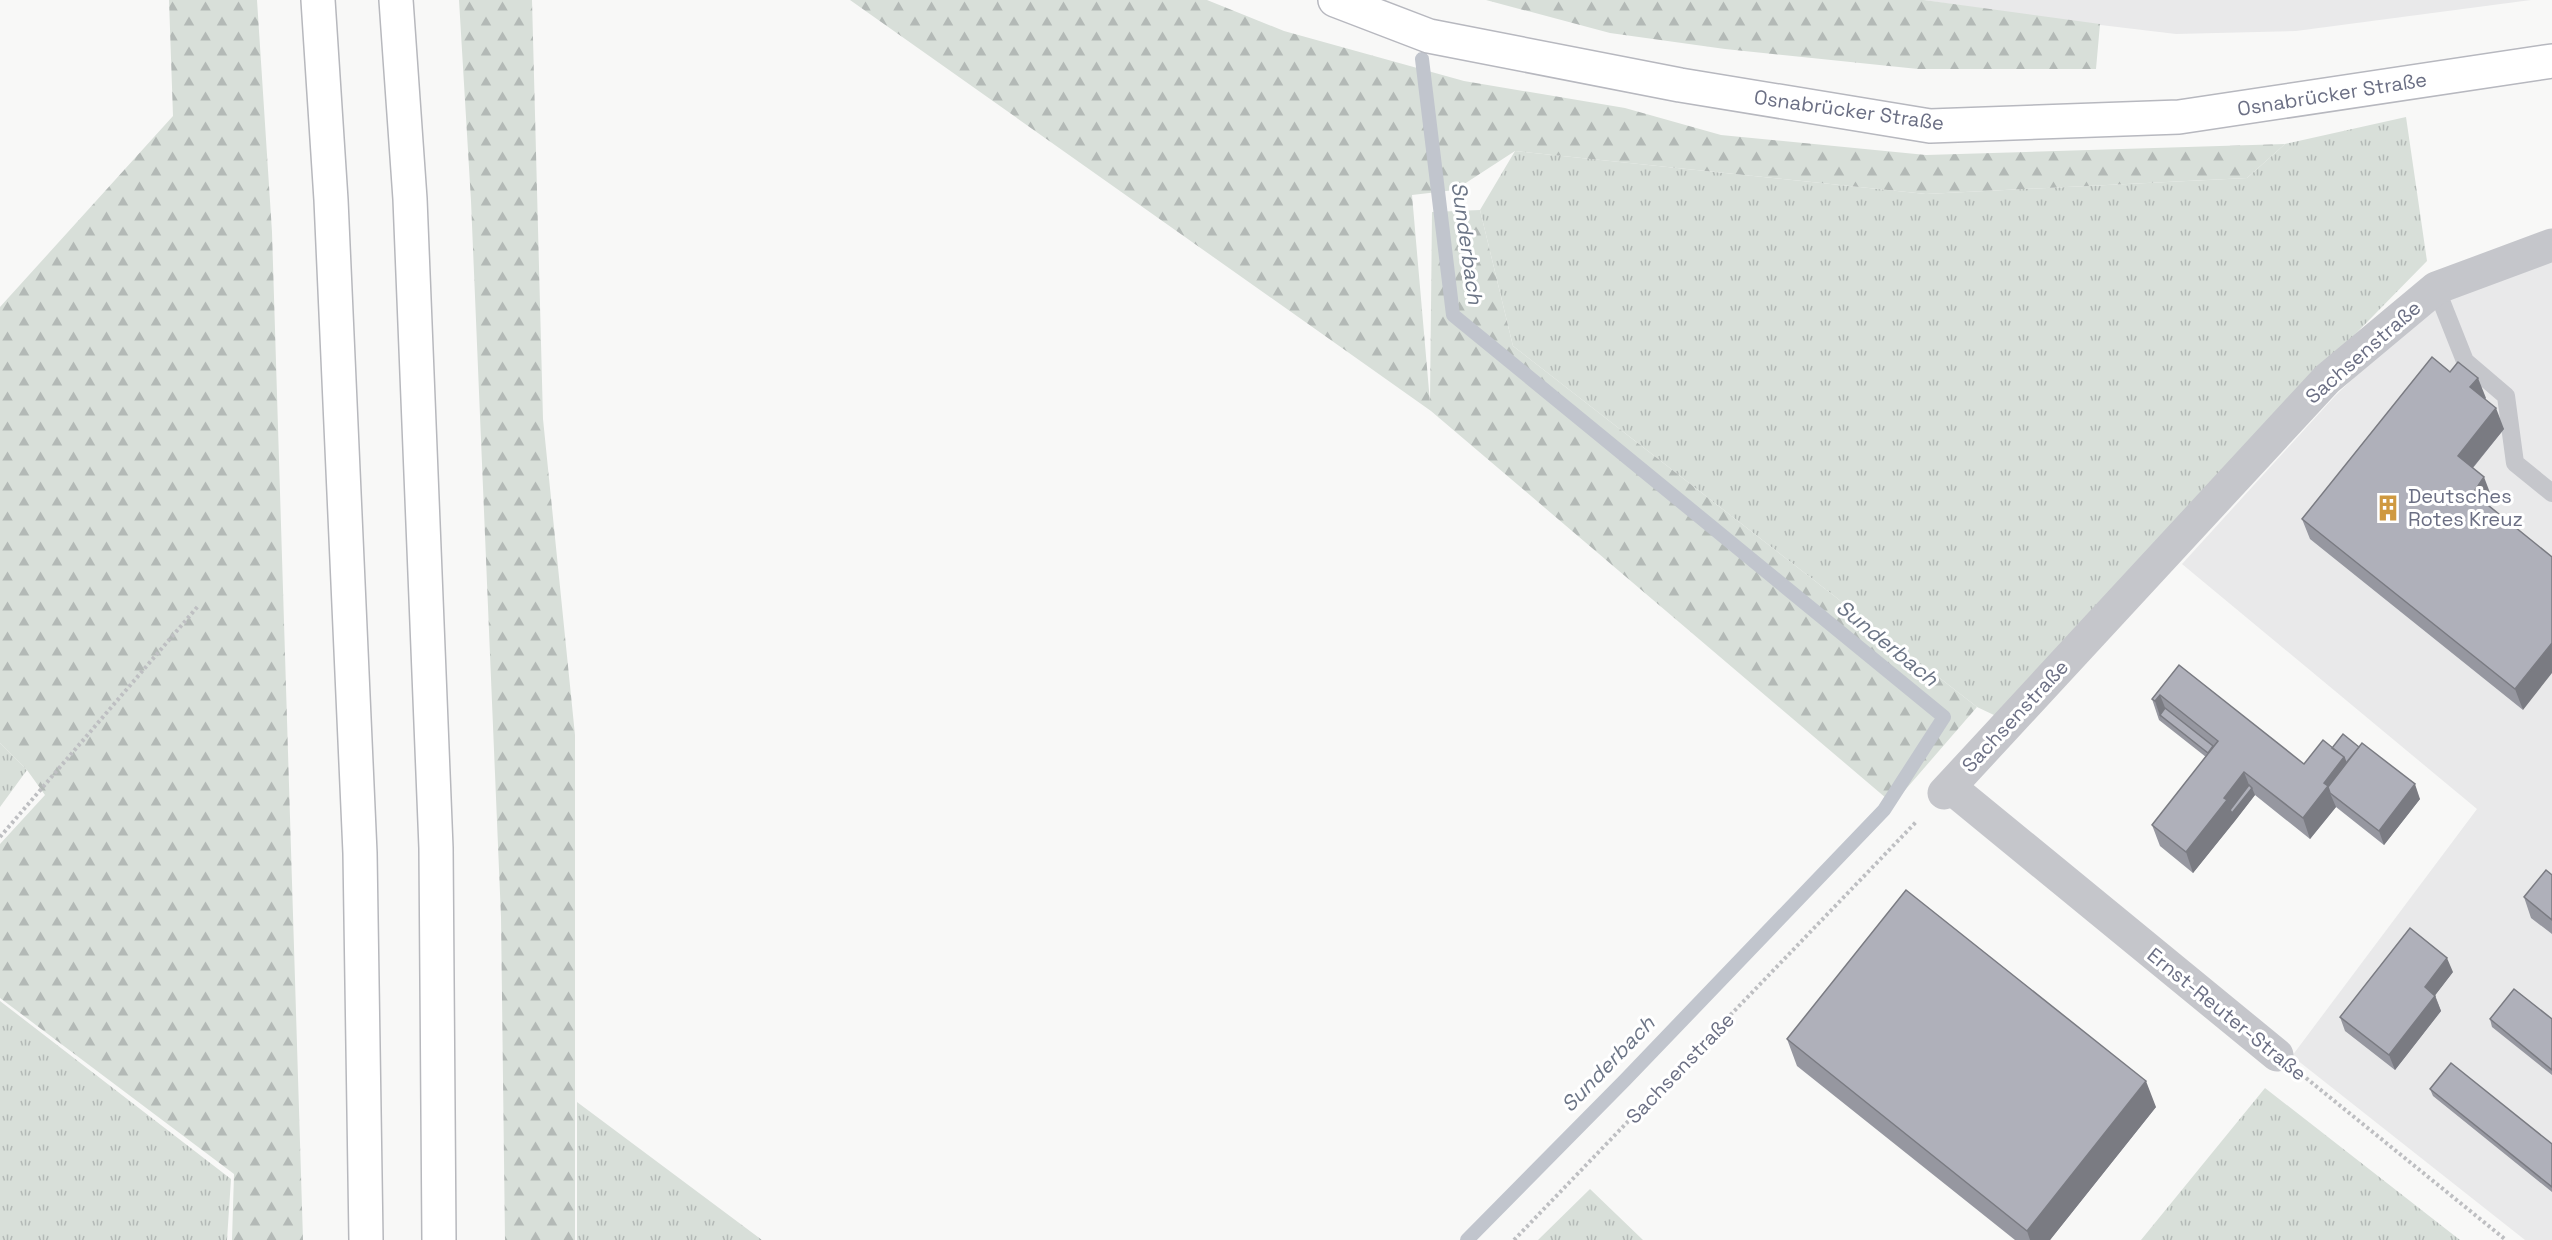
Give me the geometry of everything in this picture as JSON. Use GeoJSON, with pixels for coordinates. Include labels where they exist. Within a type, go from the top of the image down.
{"type":"FeatureCollection","features":[{"type":"Feature","properties":{"kind":"main road"},"geometry":{"type":"LineString","coordinates":[[318,0],[332,212],[360,853],[366,1240]]}},
{"type":"Feature","properties":{"kind":"main road"},"geometry":{"type":"LineString","coordinates":[[396,0],[410,199],[436,848],[439,1240]]}},
{"type":"Feature","properties":{"kind":"main road","name":"Osnabrücker Straße"},"geometry":{"type":"LineString","coordinates":[[1335,0],[1429,36],[1680,85],[1930,126],[2179,117],[2552,61]]}},
{"type":"Feature","properties":{"kind":"street","name":"Sachsenstraße"},"geometry":{"type":"LineString","coordinates":[[1947,790],[2327,379],[2436,288],[2552,245]]}},
{"type":"Feature","properties":{"kind":"street","name":"Ernst-Reuter-Straße"},"geometry":{"type":"LineString","coordinates":[[1947,790],[2277,1055]]}},
{"type":"Feature","properties":{"kind":"lane"},"geometry":{"type":"LineString","coordinates":[[2436,288],[2465,361],[2505,396],[2515,463],[2552,494]]}},
{"type":"Feature","properties":{"kind":"path"},"geometry":{"type":"LineString","coordinates":[[0,837],[199,605]]}},
{"type":"Feature","properties":{"kind":"path","name":"Sachsenstraße"},"geometry":{"type":"LineString","coordinates":[[1514,1240],[1947,790]]}},
{"type":"Feature","properties":{"kind":"path","name":"Ernst-Reuter-Straße"},"geometry":{"type":"LineString","coordinates":[[2277,1055],[2506,1240]]}},
{"type":"Feature","properties":{"kind":"shaded area"},"geometry":{"type":"Polygon","coordinates":[[[1924,0],[2531,0],[2296,31],[2176,34],[2042,18],[1924,0]]]}},
{"type":"Feature","properties":{"kind":"shaded area"},"geometry":{"type":"Polygon","coordinates":[[[2552,251],[2552,1240],[2525,1240],[2292,1056],[2477,809],[2182,564],[2335,396],[2443,291],[2552,251]]]}},
{"type":"Feature","properties":{"kind":"green space"},"geometry":{"type":"Polygon","coordinates":[[[169,0],[257,0],[272,232],[303,1240],[232,1240],[234,1174],[0,998],[0,844],[45,795],[27,770],[0,743],[0,307],[173,116],[169,0]]]}},
{"type":"Feature","properties":{"kind":"green space"},"geometry":{"type":"Polygon","coordinates":[[[459,0],[532,0],[543,419],[575,735],[575,1240],[505,1240],[501,917],[471,201],[459,0]]]}},
{"type":"Feature","properties":{"kind":"green space"},"geometry":{"type":"Polygon","coordinates":[[[850,0],[1207,0],[1284,31],[1464,81],[1625,108],[1721,135],[1926,155],[2285,144],[2247,178],[1926,194],[1515,151],[1455,190],[1412,195],[1430,402],[1432,212],[1480,210],[1513,346],[1977,707],[1893,804],[1431,411],[850,0]]]}},
{"type":"Feature","properties":{"kind":"green space"},"geometry":{"type":"Polygon","coordinates":[[[1486,0],[1924,0],[2100,24],[2096,69],[1918,69],[1725,49],[1610,33],[1486,0]]]}},
{"type":"Feature","properties":{"kind":"green space"},"geometry":{"type":"Polygon","coordinates":[[[2406,117],[2427,261],[2324,366],[1996,716],[1977,707],[1513,346],[1480,210],[1515,151],[1926,194],[2247,178],[2285,144],[2406,117]]]}},
{"type":"Feature","properties":{"kind":"green space"},"geometry":{"type":"Polygon","coordinates":[[[0,743],[27,770],[0,807],[0,743]]]}},
{"type":"Feature","properties":{"kind":"green space"},"geometry":{"type":"Polygon","coordinates":[[[0,1001],[231,1179],[227,1240],[0,1240],[0,1001]]]}},
{"type":"Feature","properties":{"kind":"green space"},"geometry":{"type":"Polygon","coordinates":[[[2265,1088],[2460,1240],[2141,1240],[2265,1088]]]}},
{"type":"Feature","properties":{"kind":"green space"},"geometry":{"type":"Polygon","coordinates":[[[577,1102],[762,1240],[577,1240],[577,1102]]]}},
{"type":"Feature","properties":{"kind":"green space"},"geometry":{"type":"Polygon","coordinates":[[[1590,1189],[1643,1240],[1538,1240],[1590,1189]]]}},
{"type":"Feature","properties":{"kind":"building"},"geometry":{"type":"Polygon","coordinates":[[[2432,357],[2450,372],[2458,362],[2478,378],[2470,387],[2496,408],[2458,456],[2484,477],[2473,493],[2552,557],[2552,643],[2515,689],[2302,519],[2432,357]]]}},
{"type":"Feature","properties":{"kind":"building"},"geometry":{"type":"Polygon","coordinates":[[[2179,665],[2304,764],[2323,740],[2344,757],[2324,783],[2328,786],[2303,818],[2244,772],[2224,798],[2227,800],[2186,852],[2152,825],[2218,741],[2160,695],[2155,701],[2152,699],[2179,665]]]}},
{"type":"Feature","properties":{"kind":"building"},"geometry":{"type":"Polygon","coordinates":[[[2165,708],[2213,746],[2208,753],[2160,715],[2165,708]]]}},
{"type":"Feature","properties":{"kind":"building"},"geometry":{"type":"Polygon","coordinates":[[[2343,734],[2359,747],[2346,763],[2344,757],[2332,748],[2343,734]]]}},
{"type":"Feature","properties":{"kind":"building"},"geometry":{"type":"Polygon","coordinates":[[[2362,743],[2415,784],[2379,831],[2330,793],[2328,787],[2362,743]]]}},
{"type":"Feature","properties":{"kind":"building"},"geometry":{"type":"Polygon","coordinates":[[[2249,785],[2252,788],[2232,813],[2230,810],[2249,785]]]}},
{"type":"Feature","properties":{"kind":"building"},"geometry":{"type":"Polygon","coordinates":[[[2546,870],[2552,875],[2552,920],[2524,897],[2546,870]]]}},
{"type":"Feature","properties":{"kind":"building"},"geometry":{"type":"Polygon","coordinates":[[[1906,890],[2146,1081],[2027,1231],[1787,1039],[1906,890]]]}},
{"type":"Feature","properties":{"kind":"building"},"geometry":{"type":"Polygon","coordinates":[[[2410,928],[2447,958],[2425,987],[2435,996],[2389,1055],[2340,1017],[2410,928]]]}},
{"type":"Feature","properties":{"kind":"building"},"geometry":{"type":"Polygon","coordinates":[[[2514,989],[2552,1019],[2552,1070],[2490,1019],[2514,989]]]}},
{"type":"Feature","properties":{"kind":"building"},"geometry":{"type":"Polygon","coordinates":[[[2451,1063],[2552,1144],[2552,1187],[2430,1089],[2451,1063]]]}},
{"type":"Feature","properties":{"kind":"waterway","name":"Sunderbach"},"geometry":{"type":"LineString","coordinates":[[1422,59],[1453,315],[1944,717],[1884,810],[1625,1080],[1467,1240]]}},
{"type":"Feature","properties":{"kind":"place","name":"Deutsches Rotes Kreuz"},"geometry":{"type":"Point","coordinates":[2388,508]}}]}
